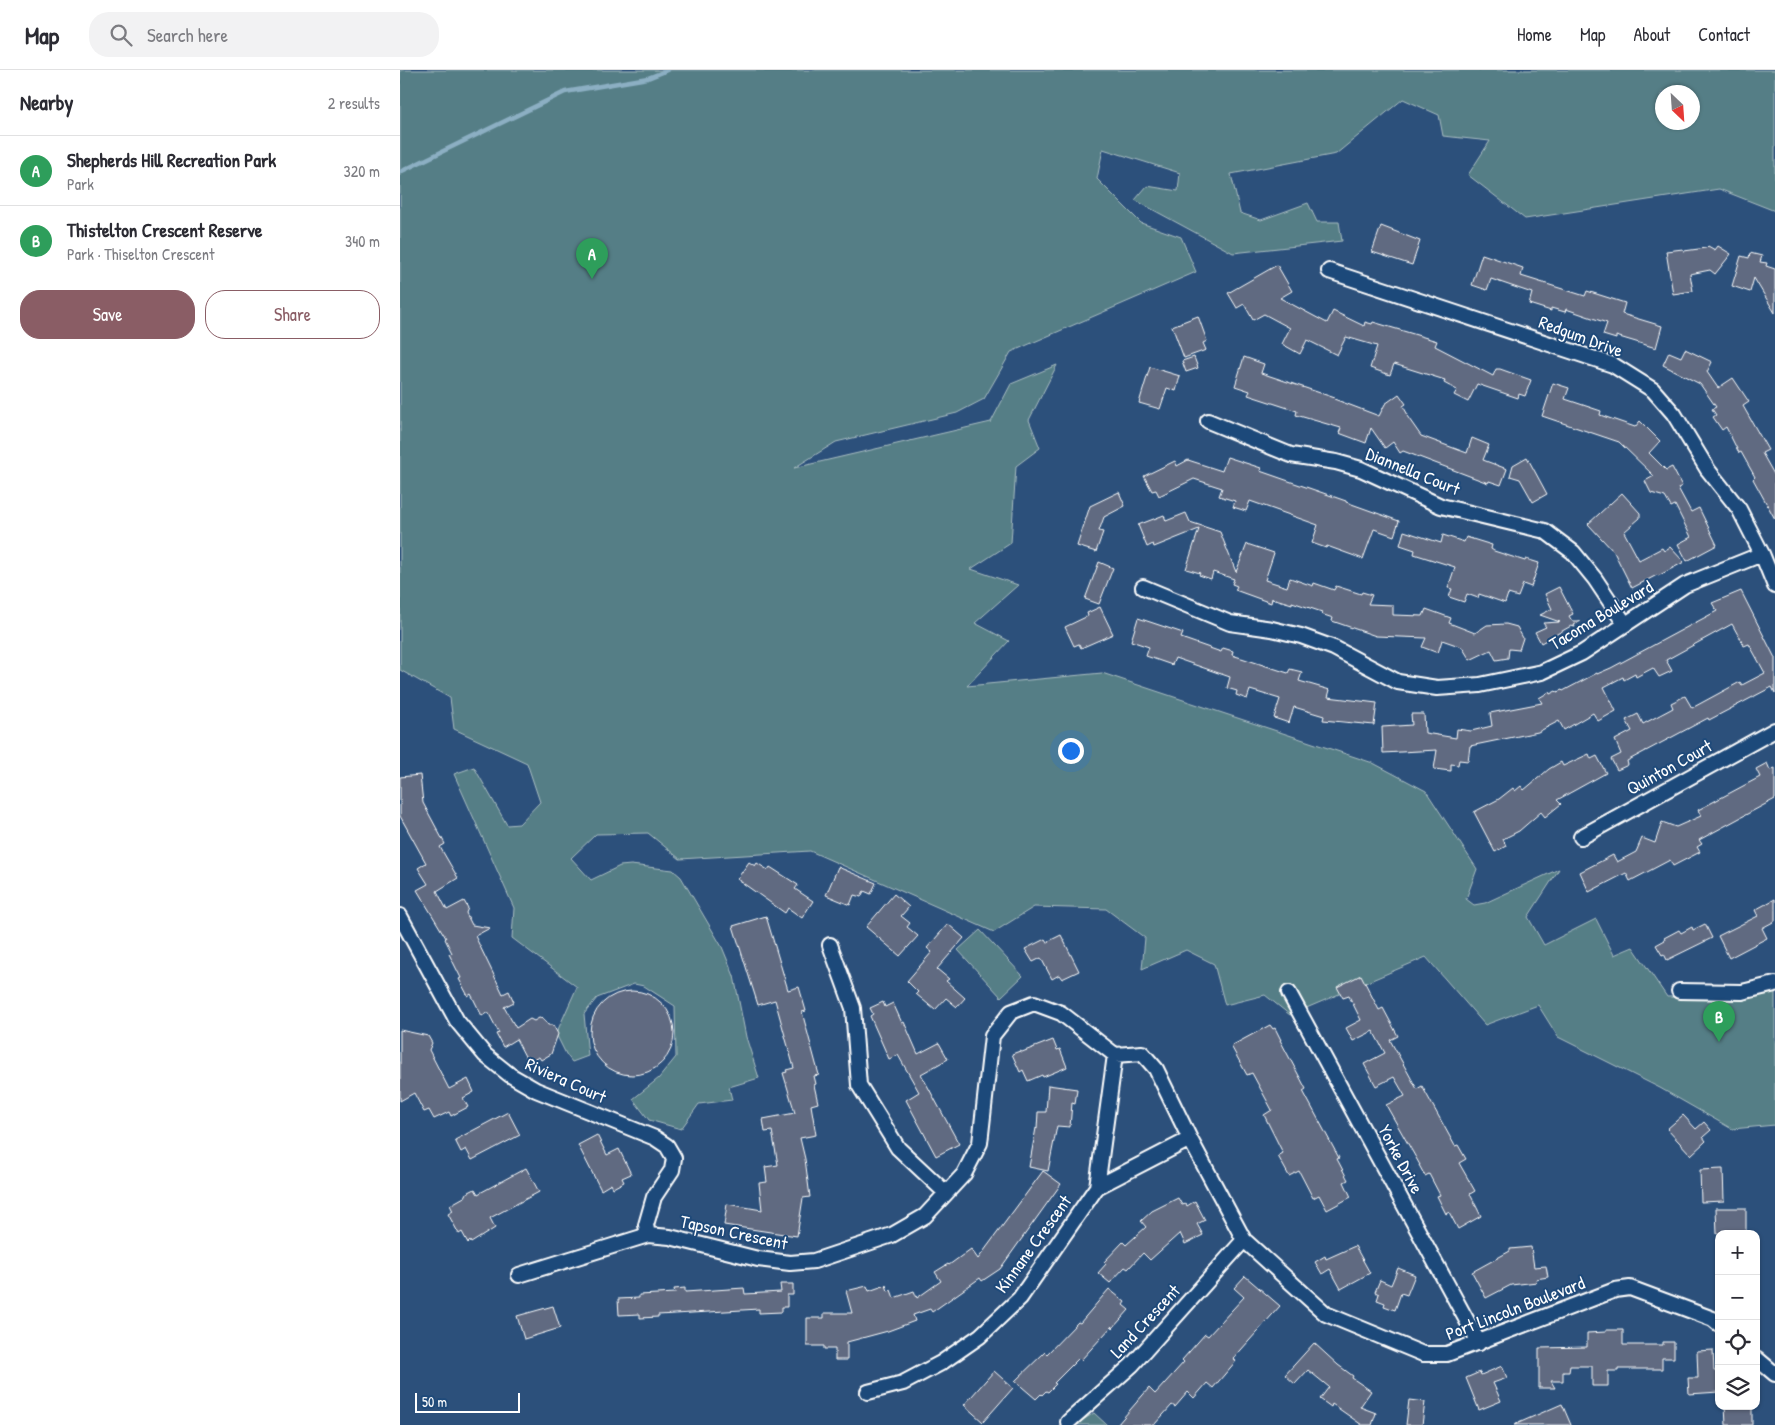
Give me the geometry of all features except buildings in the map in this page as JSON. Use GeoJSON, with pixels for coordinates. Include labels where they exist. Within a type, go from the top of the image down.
{"type":"FeatureCollection","features":[{"type":"Feature","properties":{"kind":"street","name":"Redgum Drive"},"geometry":{"type":"LineString","coordinates":[[1329,272],[1613,365],[1653,390],[1674,414],[1708,470],[1739,509],[1762,554],[1775,586]]}},
{"type":"Feature","properties":{"kind":"street","name":"Diannella Court"},"geometry":{"type":"LineString","coordinates":[[1208,421],[1290,455],[1336,462],[1361,469],[1441,506],[1545,531],[1573,552],[1595,579],[1625,624]]}},
{"type":"Feature","properties":{"kind":"street","name":"Tacoma Boulevard"},"geometry":{"type":"LineString","coordinates":[[1143,587],[1230,623],[1272,629],[1301,636],[1334,648],[1398,682],[1437,688],[1480,686],[1542,672],[1582,653],[1685,585],[1762,554]]}},
{"type":"Feature","properties":{"kind":"street","name":"Quinton Court"},"geometry":{"type":"LineString","coordinates":[[1581,837],[1775,730]]}},
{"type":"Feature","properties":{"kind":"street","name":"Riviera Court"},"geometry":{"type":"LineString","coordinates":[[400,916],[457,1021],[485,1054],[510,1074],[536,1090],[656,1138],[668,1146],[674,1158],[672,1170],[654,1197],[646,1225],[648,1236]]}},
{"type":"Feature","properties":{"kind":"street"},"geometry":{"type":"LineString","coordinates":[[830,945],[853,1008],[860,1085],[898,1148],[946,1193]]}},
{"type":"Feature","properties":{"kind":"street"},"geometry":{"type":"LineString","coordinates":[[1679,991],[1742,992],[1775,984]]}},
{"type":"Feature","properties":{"kind":"street","name":"Yorke Drive"},"geometry":{"type":"LineString","coordinates":[[1289,993],[1479,1343]]}},
{"type":"Feature","properties":{"kind":"street","name":"Tapson Crescent"},"geometry":{"type":"LineString","coordinates":[[520,1275],[648,1236],[670,1237],[758,1260],[790,1263],[814,1261],[892,1235],[925,1216],[964,1174],[980,1143],[992,1036],[1010,1012],[1034,1003],[1061,1013],[1115,1055]]}},
{"type":"Feature","properties":{"kind":"street","name":"Port Lincoln Boulevard"},"geometry":{"type":"LineString","coordinates":[[1115,1055],[1142,1053],[1156,1070],[1190,1139],[1244,1240],[1326,1314],[1423,1354],[1447,1354],[1615,1290],[1630,1288],[1715,1321]]}},
{"type":"Feature","properties":{"kind":"street","name":"Kinnane Crescent"},"geometry":{"type":"LineString","coordinates":[[1098,1187],[1115,1055]]}},
{"type":"Feature","properties":{"kind":"street","name":"Kinnane Crescent"},"geometry":{"type":"LineString","coordinates":[[868,1392],[903,1383],[941,1363],[980,1336],[1020,1298],[1098,1187],[1190,1139]]}},
{"type":"Feature","properties":{"kind":"street","name":"Land Crescent"},"geometry":{"type":"LineString","coordinates":[[1068,1422],[1132,1365],[1244,1240]]}},
{"type":"Feature","properties":{"kind":"street"},"geometry":{"type":"LineString","coordinates":[[1760,1361],[1775,1374]]}},
{"type":"Feature","properties":{"kind":"green space"},"geometry":{"type":"Polygon","coordinates":[[[400,70],[1775,70],[1775,211],[1719,189],[1525,219],[1468,175],[1490,141],[1443,136],[1439,115],[1403,99],[1336,154],[1231,174],[1240,213],[1261,220],[1308,203],[1317,222],[1339,222],[1342,241],[1233,253],[1135,200],[1147,186],[1178,191],[1180,173],[1103,149],[1097,179],[1141,223],[1181,237],[1196,272],[1011,352],[984,399],[957,413],[836,442],[794,468],[991,422],[1011,384],[1057,365],[1029,420],[1040,448],[1016,466],[1011,543],[971,569],[1018,585],[975,623],[1009,641],[967,686],[1102,673],[1373,763],[1426,791],[1477,869],[1466,899],[1474,905],[1485,903],[1559,869],[1528,917],[1544,945],[1596,919],[1614,955],[1633,947],[1667,997],[1755,995],[1775,990],[1775,1125],[1732,1129],[1660,1088],[1558,1037],[1538,1005],[1485,1025],[1426,957],[1290,1015],[1265,995],[1225,1005],[1214,964],[1186,950],[1142,969],[1145,938],[1106,909],[1034,907],[994,932],[810,851],[680,859],[648,833],[596,834],[571,858],[591,880],[620,866],[631,865],[673,870],[681,877],[722,947],[734,976],[746,1037],[759,1078],[729,1087],[732,1100],[699,1104],[681,1129],[649,1120],[633,1099],[659,1078],[676,1057],[675,1006],[644,986],[634,984],[597,998],[584,1014],[588,1056],[572,1062],[566,1054],[556,1034],[577,987],[512,938],[514,908],[454,774],[474,767],[507,825],[519,824],[540,802],[527,763],[454,729],[450,698],[400,670],[400,70]]]}},
{"type":"Feature","properties":{"kind":"green space"},"geometry":{"type":"Polygon","coordinates":[[[980,930],[1023,976],[1001,997],[958,950],[980,930]]]}},
{"type":"Feature","properties":{"kind":"green space"},"geometry":{"type":"Polygon","coordinates":[[[1094,1413],[1107,1425],[1075,1425],[1094,1413]]]}},
{"type":"Feature","properties":{"kind":"waterway"},"geometry":{"type":"LineString","coordinates":[[400,172],[565,92],[648,78],[668,70]]}},
{"type":"Feature","properties":{"kind":"place","name":"Shepherds Hill Recreation Park"},"geometry":{"type":"Point","coordinates":[592,279]}},
{"type":"Feature","properties":{"kind":"place","name":"Thistelton Crescent Reserve"},"geometry":{"type":"Point","coordinates":[1719,1042]}}]}
